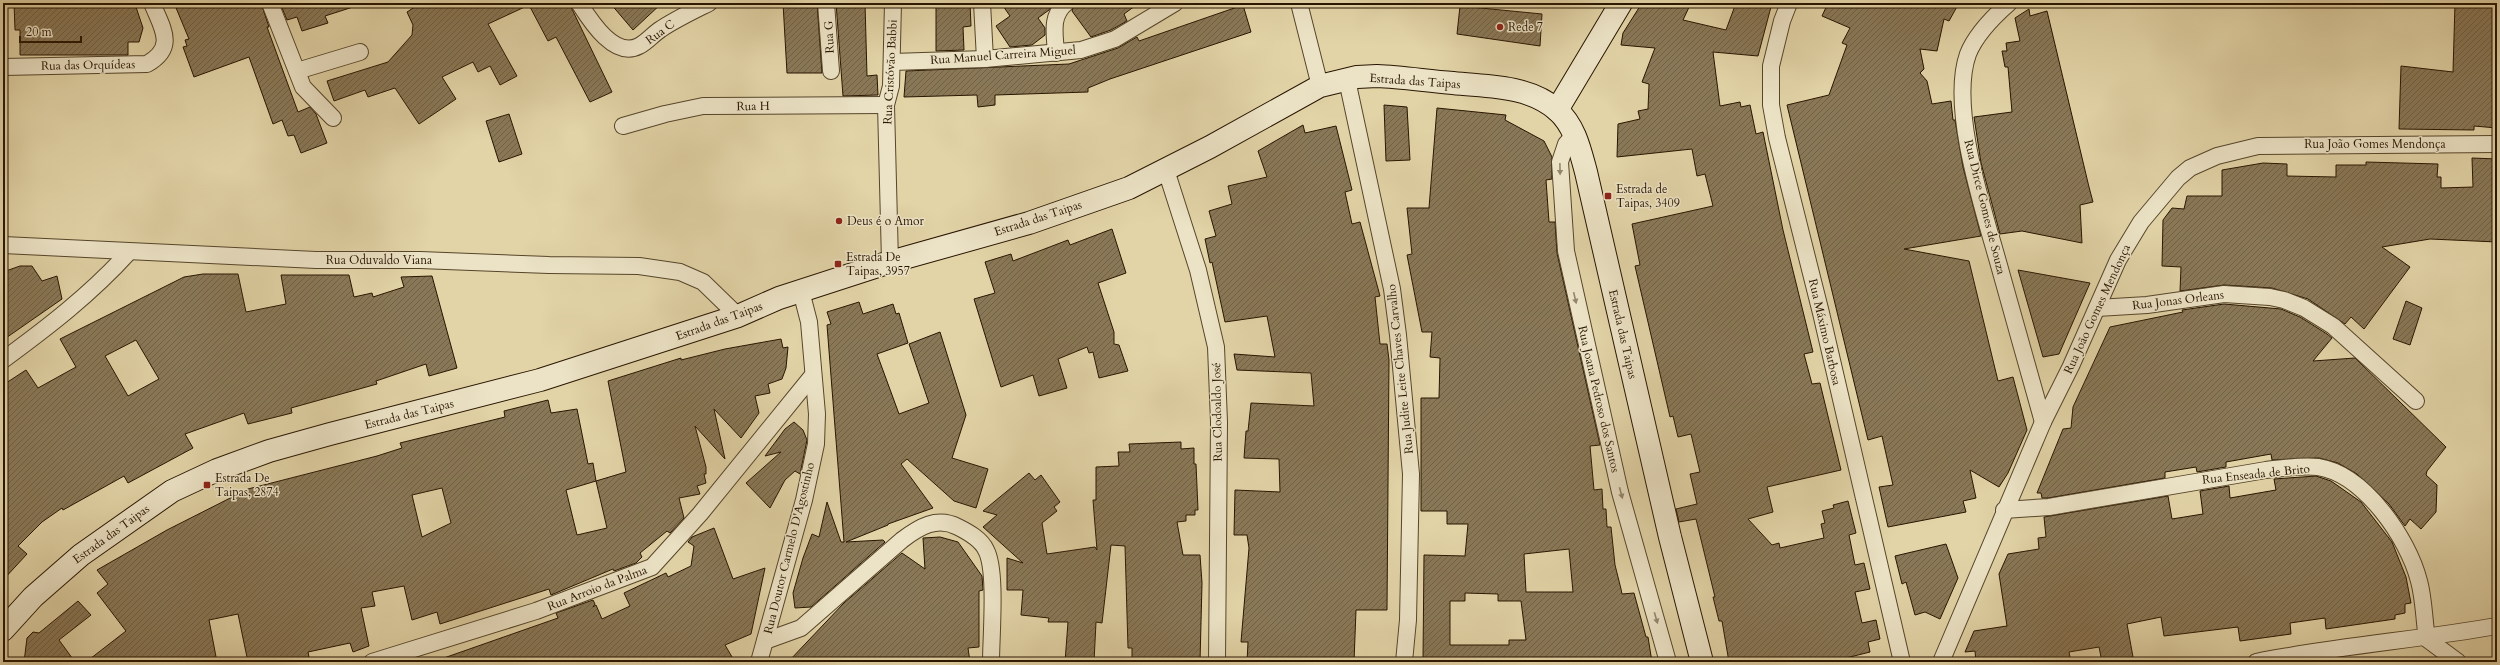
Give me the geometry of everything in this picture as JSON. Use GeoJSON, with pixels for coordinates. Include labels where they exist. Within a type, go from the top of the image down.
{"type":"FeatureCollection","features":[{"type":"Feature","properties":{"kind":"main road"},"geometry":{"type":"LineString","coordinates":[[1557,110],[1621,3]]}},
{"type":"Feature","properties":{"kind":"main road","name":"Estrada das Taipas"},"geometry":{"type":"LineString","coordinates":[[3,630],[33,597],[81,555],[172,491],[217,470],[269,451],[540,380],[738,316],[801,291],[890,262],[1036,220],[1129,188],[1166,170],[1320,86],[1347,80],[1377,76],[1501,87],[1534,96],[1557,110],[1574,135],[1586,172],[1670,537],[1702,662]]}},
{"type":"Feature","properties":{"kind":"street","name":"Rua das Orquídeas"},"geometry":{"type":"LineString","coordinates":[[3,67],[147,64],[159,57],[165,46],[165,34],[152,3]]}},
{"type":"Feature","properties":{"kind":"street"},"geometry":{"type":"LineString","coordinates":[[270,3],[303,87],[333,118]]}},
{"type":"Feature","properties":{"kind":"street","name":"Rua C"},"geometry":{"type":"LineString","coordinates":[[579,3],[607,38],[615,45],[625,48],[640,46],[667,25],[709,3]]}},
{"type":"Feature","properties":{"kind":"street","name":"Rua G"},"geometry":{"type":"LineString","coordinates":[[826,3],[831,71]]}},
{"type":"Feature","properties":{"kind":"street","name":"Rua Cristóvão Babbi"},"geometry":{"type":"LineString","coordinates":[[890,262],[886,105],[892,62],[893,3]]}},
{"type":"Feature","properties":{"kind":"street"},"geometry":{"type":"LineString","coordinates":[[982,3],[985,59]]}},
{"type":"Feature","properties":{"kind":"street"},"geometry":{"type":"LineString","coordinates":[[1056,53],[1054,24],[1060,8],[1066,3]]}},
{"type":"Feature","properties":{"kind":"street","name":"Rua Manuel Carreira Miguel"},"geometry":{"type":"LineString","coordinates":[[892,62],[985,59],[1056,53],[1100,45],[1150,19],[1175,3]]}},
{"type":"Feature","properties":{"kind":"street"},"geometry":{"type":"LineString","coordinates":[[1299,3],[1320,86]]}},
{"type":"Feature","properties":{"kind":"street","name":"Rua Máximo Barbosa"},"geometry":{"type":"LineString","coordinates":[[1789,3],[1782,21],[1771,66],[1771,105],[1777,138],[1823,321],[1902,662]]}},
{"type":"Feature","properties":{"kind":"street","name":"Rua Dirce Gomes de Souza"},"geometry":{"type":"LineString","coordinates":[[2009,3],[1986,26],[1974,41],[1968,55],[1964,75],[1965,120],[1972,160],[1985,216],[2043,422]]}},
{"type":"Feature","properties":{"kind":"street"},"geometry":{"type":"LineString","coordinates":[[297,71],[360,52]]}},
{"type":"Feature","properties":{"kind":"street","name":"Rua Judite Leite Chaves Carvalho"},"geometry":{"type":"LineString","coordinates":[[1347,80],[1392,289],[1399,342],[1411,474],[1408,620],[1404,662]]}},
{"type":"Feature","properties":{"kind":"street","name":"Rua H"},"geometry":{"type":"LineString","coordinates":[[623,126],[665,114],[701,107],[886,105]]}},
{"type":"Feature","properties":{"kind":"street","name":"Rua Joana Pedroso dos Santos"},"geometry":{"type":"LineString","coordinates":[[1574,135],[1566,144],[1560,162],[1566,251],[1620,492],[1668,662]]}},
{"type":"Feature","properties":{"kind":"street","name":"Rua João Gomes Mendonça"},"geometry":{"type":"LineString","coordinates":[[1941,662],[2004,510],[2118,260],[2141,222],[2178,178],[2190,168],[2217,156],[2246,148],[2271,145],[2497,144]]}},
{"type":"Feature","properties":{"kind":"street","name":"Rua Clodoaldo José"},"geometry":{"type":"LineString","coordinates":[[1166,170],[1198,270],[1216,347],[1219,422],[1218,662]]}},
{"type":"Feature","properties":{"kind":"street","name":"Rua Oduvaldo Viana"},"geometry":{"type":"LineString","coordinates":[[3,246],[316,260],[420,260],[549,265],[639,266],[680,272],[704,282],[738,316]]}},
{"type":"Feature","properties":{"kind":"street"},"geometry":{"type":"LineString","coordinates":[[3,360],[64,315],[99,284],[129,252]]}},
{"type":"Feature","properties":{"kind":"street","name":"Rua Doutor Carmelo D'Agostinho"},"geometry":{"type":"LineString","coordinates":[[759,662],[804,500],[816,444],[817,414],[809,322],[801,291]]}},
{"type":"Feature","properties":{"kind":"street","name":"Rua Jonas Orleans"},"geometry":{"type":"LineString","coordinates":[[2097,308],[2147,305],[2224,294],[2270,297],[2284,300],[2304,308],[2333,326],[2416,401]]}},
{"type":"Feature","properties":{"kind":"street","name":"Rua Arroio da Palma"},"geometry":{"type":"LineString","coordinates":[[372,662],[536,611],[652,567],[700,514],[813,375]]}},
{"type":"Feature","properties":{"kind":"street","name":"Rua Enseada de Brito"},"geometry":{"type":"LineString","coordinates":[[2004,510],[2049,507],[2266,470],[2296,467],[2318,467],[2332,471],[2348,478],[2365,492],[2400,536],[2411,556],[2419,582],[2427,639]]}},
{"type":"Feature","properties":{"kind":"street"},"geometry":{"type":"LineString","coordinates":[[765,641],[801,628],[919,526],[939,522],[953,525],[971,534],[986,548],[992,564],[991,662]]}},
{"type":"Feature","properties":{"kind":"street"},"geometry":{"type":"LineString","coordinates":[[2256,662],[2362,644],[2427,639],[2497,626]]}},
{"type":"Feature","properties":{"kind":"street"},"geometry":{"type":"LineString","coordinates":[[2427,639],[2458,662]]}},
{"type":"Feature","properties":{"kind":"building"},"geometry":{"type":"Polygon","coordinates":[[[14,3],[135,4],[143,28],[139,42],[128,42],[128,55],[20,55],[20,30],[15,30],[14,3]]]}},
{"type":"Feature","properties":{"kind":"building"},"geometry":{"type":"Polygon","coordinates":[[[174,3],[261,3],[269,27],[267,27],[298,112],[310,107],[316,114],[327,143],[301,153],[294,135],[288,136],[282,120],[273,124],[249,57],[194,77],[183,47],[187,46],[185,40],[189,39],[174,3]]]}},
{"type":"Feature","properties":{"kind":"building"},"geometry":{"type":"Polygon","coordinates":[[[280,3],[356,3],[356,6],[325,16],[328,23],[302,31],[297,17],[287,20],[280,3]]]}},
{"type":"Feature","properties":{"kind":"building"},"geometry":{"type":"Polygon","coordinates":[[[421,3],[569,3],[612,92],[590,102],[556,37],[548,41],[529,5],[488,24],[517,76],[500,85],[490,66],[478,72],[473,62],[442,77],[456,99],[419,124],[395,88],[368,97],[365,90],[334,101],[327,81],[388,62],[412,35],[413,25],[407,12],[421,3]]]}},
{"type":"Feature","properties":{"kind":"building"},"geometry":{"type":"Polygon","coordinates":[[[610,3],[662,3],[633,30],[610,3]]]}},
{"type":"Feature","properties":{"kind":"building"},"geometry":{"type":"Polygon","coordinates":[[[783,3],[817,3],[822,73],[787,73],[783,3]]]}},
{"type":"Feature","properties":{"kind":"building"},"geometry":{"type":"Polygon","coordinates":[[[836,3],[865,3],[867,76],[877,75],[878,95],[843,96],[836,3]]]}},
{"type":"Feature","properties":{"kind":"building"},"geometry":{"type":"Polygon","coordinates":[[[936,3],[970,3],[971,26],[963,27],[964,50],[936,51],[936,3]]]}},
{"type":"Feature","properties":{"kind":"building"},"geometry":{"type":"Polygon","coordinates":[[[1001,3],[1053,3],[1049,10],[1038,18],[1045,28],[1045,35],[1032,45],[1010,47],[996,26],[1010,16],[1001,3]]]}},
{"type":"Feature","properties":{"kind":"building"},"geometry":{"type":"Polygon","coordinates":[[[1075,3],[1139,3],[1124,14],[1127,21],[1111,30],[1091,37],[1072,11],[1075,3]]]}},
{"type":"Feature","properties":{"kind":"building"},"geometry":{"type":"Polygon","coordinates":[[[1642,3],[1691,3],[1683,20],[1726,30],[1736,3],[1772,3],[1758,56],[1713,52],[1720,106],[1740,102],[1741,107],[1750,105],[1756,134],[1763,132],[1783,230],[1813,352],[1804,354],[1812,384],[1820,383],[1841,470],[1767,487],[1773,512],[1748,519],[1772,545],[1779,543],[1780,548],[1824,538],[1821,524],[1825,523],[1822,511],[1834,508],[1833,505],[1848,501],[1856,533],[1849,535],[1855,565],[1864,563],[1870,589],[1855,592],[1862,623],[1876,620],[1880,639],[1868,642],[1870,652],[1830,662],[1729,662],[1722,621],[1719,621],[1713,597],[1715,597],[1696,519],[1679,522],[1676,509],[1697,504],[1690,474],[1700,472],[1691,434],[1678,437],[1673,416],[1670,417],[1635,266],[1640,265],[1632,224],[1713,206],[1705,174],[1697,176],[1692,149],[1617,157],[1618,124],[1640,119],[1638,111],[1648,109],[1649,84],[1642,82],[1655,48],[1621,45],[1623,33],[1642,3]]]}},
{"type":"Feature","properties":{"kind":"building"},"geometry":{"type":"Polygon","coordinates":[[[1828,3],[1959,3],[1949,21],[1944,19],[1937,51],[1920,49],[1924,69],[1920,73],[1927,81],[1932,104],[1951,101],[1953,120],[1955,120],[1963,167],[1981,236],[1904,249],[1969,261],[1998,381],[2013,377],[2027,430],[2008,473],[1999,487],[1970,470],[1976,498],[1963,501],[1966,512],[1888,527],[1879,487],[1893,485],[1882,436],[1868,440],[1787,105],[1829,95],[1847,45],[1842,43],[1850,28],[1822,16],[1828,3]]]}},
{"type":"Feature","properties":{"kind":"building"},"geometry":{"type":"Polygon","coordinates":[[[2455,3],[2497,3],[2497,128],[2474,126],[2474,130],[2399,129],[2401,66],[2453,72],[2455,3]]]}},
{"type":"Feature","properties":{"kind":"building"},"geometry":{"type":"Polygon","coordinates":[[[1243,5],[1251,32],[1110,79],[1088,88],[1088,92],[995,95],[995,105],[978,107],[977,95],[904,97],[906,71],[1069,64],[1118,48],[1137,37],[1139,41],[1243,5]]]}},
{"type":"Feature","properties":{"kind":"building","name":"Rede 7"},"geometry":{"type":"Polygon","coordinates":[[[1460,6],[1542,14],[1540,46],[1457,34],[1460,6]]]}},
{"type":"Feature","properties":{"kind":"building"},"geometry":{"type":"Polygon","coordinates":[[[2029,9],[2030,16],[2047,11],[2093,202],[2080,205],[2082,243],[2022,231],[2000,234],[1981,163],[1974,117],[2012,112],[2008,67],[2005,67],[2002,51],[2007,51],[2006,43],[2020,41],[2015,18],[2029,9]]]}},
{"type":"Feature","properties":{"kind":"building"},"geometry":{"type":"Polygon","coordinates":[[[1384,105],[1407,107],[1410,160],[1386,161],[1384,105]]]}},
{"type":"Feature","properties":{"kind":"building"},"geometry":{"type":"Polygon","coordinates":[[[1437,108],[1506,115],[1505,120],[1544,141],[1552,157],[1552,179],[1546,180],[1549,222],[1555,222],[1557,253],[1600,445],[1590,446],[1594,490],[1602,489],[1603,509],[1606,509],[1607,527],[1611,527],[1615,565],[1622,594],[1634,593],[1646,637],[1648,637],[1652,662],[1436,662],[1436,660],[1423,660],[1424,555],[1465,556],[1468,524],[1447,524],[1447,511],[1421,511],[1421,398],[1439,398],[1440,358],[1430,357],[1432,332],[1422,332],[1407,255],[1412,254],[1407,208],[1429,208],[1437,108]],[[1569,549],[1524,554],[1526,592],[1573,592],[1569,549]],[[1465,593],[1465,601],[1450,601],[1450,645],[1509,645],[1509,640],[1526,640],[1521,601],[1498,601],[1498,594],[1465,593]]]}},
{"type":"Feature","properties":{"kind":"building"},"geometry":{"type":"Polygon","coordinates":[[[509,114],[522,154],[499,162],[486,121],[509,114]]]}},
{"type":"Feature","properties":{"kind":"building"},"geometry":{"type":"Polygon","coordinates":[[[1303,125],[1305,133],[1336,126],[1352,190],[1345,192],[1352,224],[1360,222],[1380,296],[1375,297],[1380,344],[1387,344],[1389,360],[1387,610],[1356,610],[1354,662],[1247,662],[1248,642],[1241,642],[1249,548],[1247,535],[1234,535],[1235,490],[1280,492],[1279,459],[1244,458],[1246,431],[1248,431],[1251,403],[1314,406],[1311,373],[1237,370],[1234,354],[1275,357],[1267,316],[1225,322],[1212,262],[1210,263],[1205,239],[1216,236],[1209,211],[1232,204],[1228,186],[1267,177],[1258,151],[1303,125]]]}},
{"type":"Feature","properties":{"kind":"building"},"geometry":{"type":"Polygon","coordinates":[[[2472,158],[2497,159],[2497,242],[2430,239],[2382,247],[2410,267],[2364,329],[2351,317],[2345,324],[2308,299],[2272,288],[2224,285],[2180,291],[2181,267],[2162,266],[2163,220],[2172,208],[2184,209],[2187,196],[2222,196],[2222,170],[2263,163],[2287,164],[2287,176],[2336,177],[2336,165],[2366,165],[2366,162],[2438,164],[2437,177],[2441,177],[2441,188],[2473,187],[2472,158]]]}},
{"type":"Feature","properties":{"kind":"building"},"geometry":{"type":"Polygon","coordinates":[[[1112,229],[1126,273],[1098,283],[1114,332],[1114,344],[1119,345],[1128,371],[1099,378],[1093,352],[1089,353],[1087,347],[1058,359],[1067,388],[1039,396],[1033,375],[1001,387],[974,299],[995,293],[985,262],[1011,254],[1013,261],[1068,240],[1070,245],[1112,229]]]}},
{"type":"Feature","properties":{"kind":"building"},"geometry":{"type":"Polygon","coordinates":[[[20,266],[32,266],[42,281],[57,276],[62,299],[3,340],[3,272],[20,266]]]}},
{"type":"Feature","properties":{"kind":"building"},"geometry":{"type":"Polygon","coordinates":[[[2018,270],[2090,283],[2059,354],[2043,357],[2018,270]]]}},
{"type":"Feature","properties":{"kind":"building"},"geometry":{"type":"Polygon","coordinates":[[[203,274],[238,274],[246,312],[286,304],[281,275],[349,275],[354,297],[372,293],[373,297],[404,287],[401,277],[432,276],[457,368],[429,376],[426,364],[376,381],[377,384],[291,408],[292,413],[248,424],[244,413],[185,434],[193,448],[128,483],[124,476],[63,510],[62,508],[42,522],[18,546],[27,554],[3,580],[3,385],[26,370],[38,388],[76,367],[60,339],[184,277],[203,274]],[[136,340],[105,356],[128,396],[159,379],[136,340]]]}},
{"type":"Feature","properties":{"kind":"building"},"geometry":{"type":"Polygon","coordinates":[[[2406,301],[2422,308],[2410,345],[2393,339],[2406,301]]]}},
{"type":"Feature","properties":{"kind":"building"},"geometry":{"type":"Polygon","coordinates":[[[859,302],[863,314],[893,304],[896,314],[899,313],[908,343],[877,354],[899,414],[929,403],[909,344],[940,332],[966,415],[952,458],[988,469],[976,508],[954,501],[907,459],[901,464],[933,508],[888,524],[846,542],[883,540],[885,542],[811,607],[795,608],[793,593],[803,558],[812,534],[819,537],[827,502],[841,542],[844,542],[827,325],[831,324],[827,312],[859,302]]]}},
{"type":"Feature","properties":{"kind":"building"},"geometry":{"type":"Polygon","coordinates":[[[2224,304],[2281,309],[2300,317],[2327,334],[2332,338],[2313,361],[2355,358],[2446,447],[2427,471],[2426,475],[2437,485],[2436,512],[2421,529],[2410,519],[2405,526],[2389,504],[2357,474],[2338,463],[2319,458],[2272,460],[2271,454],[2226,462],[2226,467],[2197,472],[2196,467],[2165,472],[2165,478],[2048,498],[2042,498],[2041,493],[2037,493],[2063,429],[2071,428],[2073,407],[2110,327],[2183,312],[2182,310],[2224,304]]]}},
{"type":"Feature","properties":{"kind":"building"},"geometry":{"type":"Polygon","coordinates":[[[781,339],[783,348],[788,347],[786,368],[782,379],[768,384],[770,393],[755,396],[759,413],[741,438],[714,409],[725,459],[695,426],[706,467],[706,474],[704,474],[706,483],[697,486],[700,494],[679,498],[684,518],[670,533],[667,531],[640,553],[642,557],[636,563],[614,571],[613,569],[551,595],[549,589],[440,624],[437,612],[412,620],[404,586],[372,592],[375,606],[361,608],[369,646],[353,652],[350,643],[308,652],[310,662],[248,662],[238,614],[209,620],[217,662],[86,662],[126,631],[97,593],[108,584],[97,570],[167,530],[248,489],[377,456],[402,448],[400,443],[505,417],[504,411],[548,400],[551,413],[577,409],[588,464],[593,463],[596,481],[626,472],[608,381],[681,358],[681,360],[725,349],[781,339]],[[596,481],[566,490],[577,535],[607,528],[596,481]],[[442,488],[412,495],[422,537],[451,523],[442,488]]]}},
{"type":"Feature","properties":{"kind":"building"},"geometry":{"type":"Polygon","coordinates":[[[794,422],[803,430],[807,440],[800,474],[795,471],[785,480],[770,508],[746,483],[781,452],[765,456],[785,429],[794,422]]]}},
{"type":"Feature","properties":{"kind":"building"},"geometry":{"type":"Polygon","coordinates":[[[1181,442],[1181,449],[1194,448],[1194,464],[1196,464],[1198,510],[1195,510],[1195,515],[1186,515],[1186,521],[1177,522],[1183,555],[1200,555],[1202,583],[1200,662],[1132,662],[1132,648],[1128,648],[1125,546],[1111,545],[1102,623],[1096,622],[1094,662],[1065,662],[1068,622],[1048,622],[1049,618],[1021,615],[1023,590],[1007,590],[1007,558],[1023,563],[983,527],[997,515],[983,511],[1029,473],[1035,480],[1041,475],[1060,502],[1054,507],[1057,511],[1042,523],[1047,554],[1095,547],[1097,550],[1093,500],[1096,500],[1096,467],[1119,466],[1118,452],[1130,452],[1129,444],[1181,442]]]}},
{"type":"Feature","properties":{"kind":"building"},"geometry":{"type":"Polygon","coordinates":[[[2316,476],[2331,481],[2361,502],[2392,542],[2406,577],[2411,603],[2405,604],[2405,613],[2395,615],[2395,619],[2326,629],[2325,618],[2290,623],[2291,634],[2240,641],[2238,627],[2164,636],[2161,617],[2127,624],[2133,657],[2105,662],[2102,662],[2099,647],[2069,652],[2071,662],[1976,662],[1975,651],[1965,652],[1974,631],[2007,626],[1999,574],[2008,554],[2039,549],[2038,538],[2046,537],[2044,517],[2168,496],[2172,519],[2203,514],[2200,491],[2229,486],[2230,498],[2276,490],[2274,479],[2316,476]]]}},
{"type":"Feature","properties":{"kind":"building"},"geometry":{"type":"Polygon","coordinates":[[[714,528],[733,579],[765,568],[751,634],[725,645],[735,662],[442,662],[441,659],[558,618],[556,613],[593,600],[595,604],[593,607],[596,605],[602,619],[630,606],[624,593],[666,573],[668,577],[691,566],[694,546],[688,542],[692,537],[714,528]]]}},
{"type":"Feature","properties":{"kind":"building"},"geometry":{"type":"Polygon","coordinates":[[[940,537],[958,542],[982,576],[983,590],[979,591],[979,647],[968,648],[970,662],[788,662],[844,603],[902,553],[925,569],[923,538],[940,537]]]}},
{"type":"Feature","properties":{"kind":"building"},"geometry":{"type":"Polygon","coordinates":[[[1946,544],[1958,578],[1940,619],[1925,612],[1915,615],[1906,582],[1902,584],[1895,556],[1946,544]]]}},
{"type":"Feature","properties":{"kind":"building"},"geometry":{"type":"Polygon","coordinates":[[[78,601],[91,615],[59,640],[75,662],[24,662],[27,638],[33,632],[39,633],[78,601]]]}},
{"type":"Feature","properties":{"kind":"place","name":"Rede 7"},"geometry":{"type":"Point","coordinates":[1500,27]}},
{"type":"Feature","properties":{"kind":"place","name":"Estrada de Taipas, 3409"},"geometry":{"type":"Point","coordinates":[1608,196]}},
{"type":"Feature","properties":{"kind":"place","name":"Deus é o Amor"},"geometry":{"type":"Point","coordinates":[839,221]}},
{"type":"Feature","properties":{"kind":"place","name":"Estrada De Taipas, 3957"},"geometry":{"type":"Point","coordinates":[838,264]}},
{"type":"Feature","properties":{"kind":"place","name":"Estrada De Taipas, 2874"},"geometry":{"type":"Point","coordinates":[207,485]}}]}
